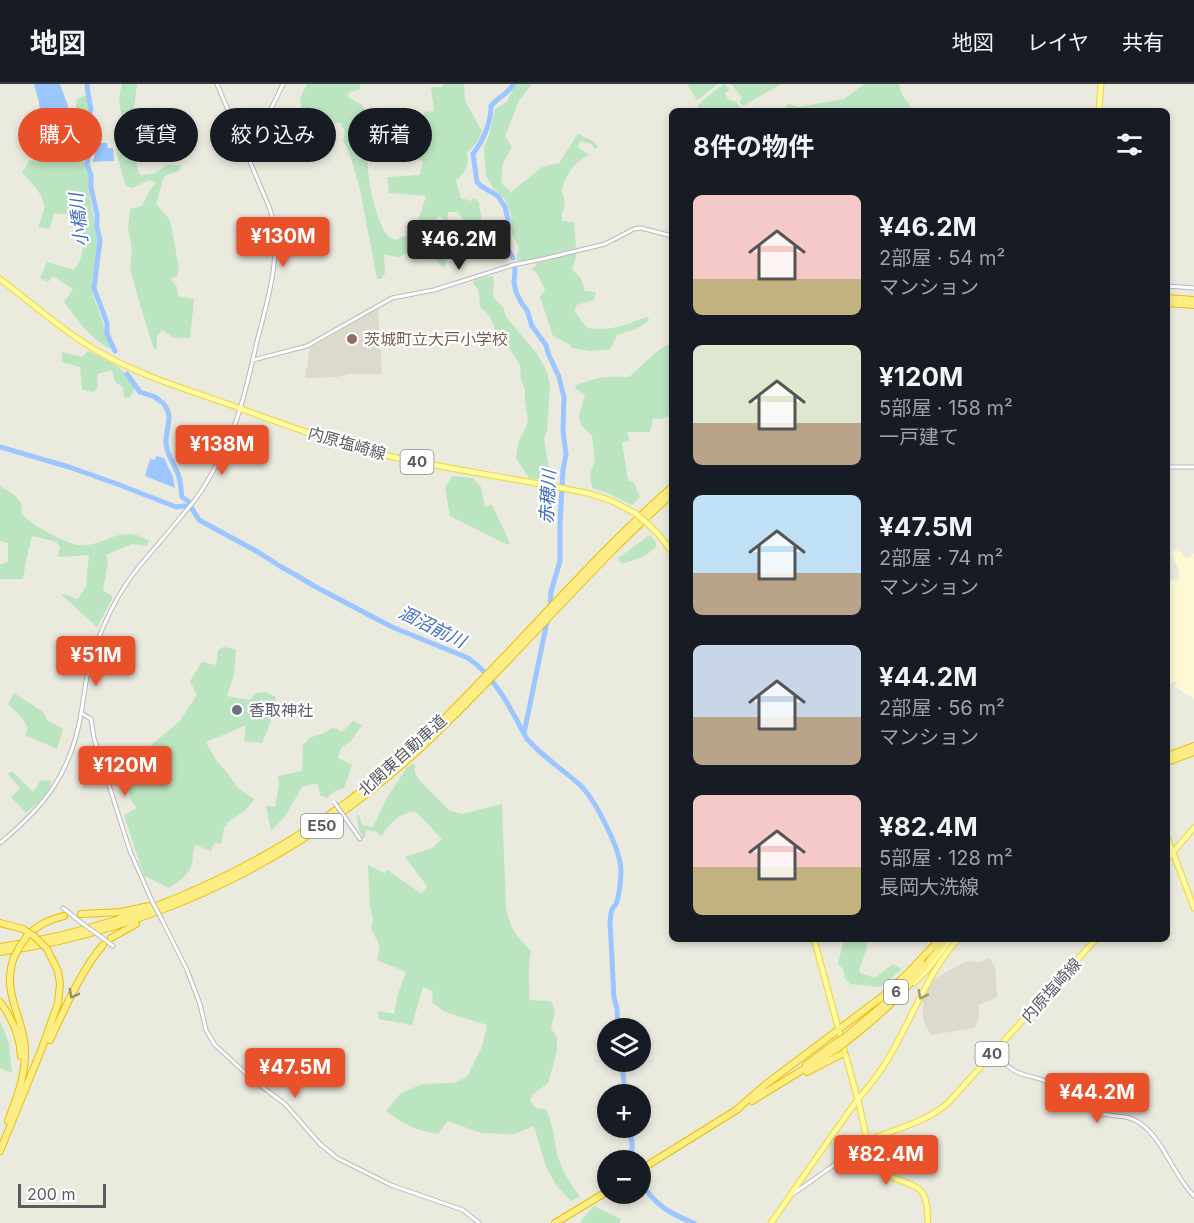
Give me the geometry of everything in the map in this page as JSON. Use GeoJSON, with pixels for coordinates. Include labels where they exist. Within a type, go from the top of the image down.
{"type":"FeatureCollection","features":[{"type":"Feature","properties":{"kind":"highway"},"geometry":{"type":"LineString","coordinates":[[1170,298],[1194,300]]}},
{"type":"Feature","properties":{"kind":"highway"},"geometry":{"type":"LineString","coordinates":[[1170,303],[1194,305]]}},
{"type":"Feature","properties":{"kind":"highway","name":"北関東自動車道"},"geometry":{"type":"LineString","coordinates":[[557,605],[619,537],[669,490]]}},
{"type":"Feature","properties":{"kind":"highway","name":"北関東自動車道"},"geometry":{"type":"LineString","coordinates":[[0,952],[56,942],[154,914],[267,861],[319,828],[376,787],[557,605],[669,497]]}},
{"type":"Feature","properties":{"kind":"highway","name":"北関東自動車道"},"geometry":{"type":"LineString","coordinates":[[0,947],[105,924],[167,903],[215,882],[275,850],[327,817],[426,739]]}},
{"type":"Feature","properties":{"kind":"highway"},"geometry":{"type":"LineString","coordinates":[[1170,755],[1194,746]]}},
{"type":"Feature","properties":{"kind":"highway"},"geometry":{"type":"LineString","coordinates":[[1170,761],[1194,752]]}},
{"type":"Feature","properties":{"kind":"highway"},"geometry":{"type":"LineString","coordinates":[[81,915],[109,914],[137,909],[215,882]]}},
{"type":"Feature","properties":{"kind":"highway"},"geometry":{"type":"LineString","coordinates":[[111,938],[204,892]]}},
{"type":"Feature","properties":{"kind":"highway"},"geometry":{"type":"LineString","coordinates":[[0,1150],[22,1082],[25,1056],[23,1034],[10,988],[10,970],[14,957],[27,936],[41,924],[64,916]]}},
{"type":"Feature","properties":{"kind":"highway"},"geometry":{"type":"LineString","coordinates":[[0,923],[23,929],[47,949],[58,971],[60,990],[50,1029],[0,1143]]}},
{"type":"Feature","properties":{"kind":"highway"},"geometry":{"type":"LineString","coordinates":[[735,1111],[765,1085],[872,1006],[938,942]]}},
{"type":"Feature","properties":{"kind":"highway","name":"6"},"geometry":{"type":"LineString","coordinates":[[845,1039],[888,1007],[916,977],[939,942]]}},
{"type":"Feature","properties":{"kind":"highway","name":"6"},"geometry":{"type":"LineString","coordinates":[[651,1163],[794,1075],[812,1059],[838,1045],[883,1005],[915,972],[939,942]]}},
{"type":"Feature","properties":{"kind":"highway"},"geometry":{"type":"LineString","coordinates":[[14,1110],[72,995],[92,958],[103,945]]}},
{"type":"Feature","properties":{"kind":"highway"},"geometry":{"type":"LineString","coordinates":[[0,1002],[15,1028],[21,1053],[21,1076],[14,1110]]}},
{"type":"Feature","properties":{"kind":"highway"},"geometry":{"type":"LineString","coordinates":[[735,1111],[844,1053]]}},
{"type":"Feature","properties":{"kind":"highway"},"geometry":{"type":"LineString","coordinates":[[555,1223],[597,1197]]}},
{"type":"Feature","properties":{"kind":"highway"},"geometry":{"type":"LineString","coordinates":[[550,1223],[570,1214]]}},
{"type":"Feature","properties":{"kind":"main road"},"geometry":{"type":"LineString","coordinates":[[1099,108],[1101,84]]}},
{"type":"Feature","properties":{"kind":"main road","name":"内原塩崎線"},"geometry":{"type":"LineString","coordinates":[[0,279],[83,341],[120,363],[149,376],[362,449],[416,462],[591,494],[612,501],[635,513],[659,535],[669,548]]}},
{"type":"Feature","properties":{"kind":"main road"},"geometry":{"type":"LineString","coordinates":[[1170,855],[1194,828]]}},
{"type":"Feature","properties":{"kind":"main road"},"geometry":{"type":"LineString","coordinates":[[1170,847],[1194,908]]}},
{"type":"Feature","properties":{"kind":"main road"},"geometry":{"type":"LineString","coordinates":[[815,942],[871,1158],[878,1168],[890,1176],[915,1186],[921,1191],[925,1199],[928,1223]]}},
{"type":"Feature","properties":{"kind":"main road"},"geometry":{"type":"LineString","coordinates":[[888,1007],[928,969],[949,942]]}},
{"type":"Feature","properties":{"kind":"main road"},"geometry":{"type":"LineString","coordinates":[[771,1223],[790,1196],[802,1184],[857,1101],[887,1062],[927,985],[954,942]]}},
{"type":"Feature","properties":{"kind":"main road","name":"内原塩崎線"},"geometry":{"type":"LineString","coordinates":[[868,1141],[912,1125],[935,1113],[957,1094],[1093,942]]}},
{"type":"Feature","properties":{"kind":"street"},"geometry":{"type":"LineString","coordinates":[[218,84],[228,108]]}},
{"type":"Feature","properties":{"kind":"street"},"geometry":{"type":"LineString","coordinates":[[271,108],[283,84]]}},
{"type":"Feature","properties":{"kind":"street"},"geometry":{"type":"LineString","coordinates":[[0,843],[38,808],[59,779],[73,746],[92,655],[116,599],[134,573],[205,487],[240,409],[269,292],[275,238],[270,209],[250,162]]}},
{"type":"Feature","properties":{"kind":"street"},"geometry":{"type":"LineString","coordinates":[[253,360],[307,346],[392,298],[434,290],[513,265],[605,244],[634,229],[641,228],[669,235]]}},
{"type":"Feature","properties":{"kind":"street"},"geometry":{"type":"LineString","coordinates":[[1170,286],[1194,288]]}},
{"type":"Feature","properties":{"kind":"street"},"geometry":{"type":"LineString","coordinates":[[1170,467],[1194,467]]}},
{"type":"Feature","properties":{"kind":"street"},"geometry":{"type":"LineString","coordinates":[[81,713],[91,719],[94,738],[130,851],[187,970],[200,1005],[206,1030],[215,1045],[248,1076],[285,1104],[330,1153],[391,1185],[463,1210],[479,1223]]}},
{"type":"Feature","properties":{"kind":"street"},"geometry":{"type":"LineString","coordinates":[[334,802],[360,839]]}},
{"type":"Feature","properties":{"kind":"street"},"geometry":{"type":"LineString","coordinates":[[63,908],[113,946]]}},
{"type":"Feature","properties":{"kind":"street"},"geometry":{"type":"LineString","coordinates":[[994,1053],[1010,1069],[1041,1079],[1092,1111],[1126,1116],[1141,1123],[1150,1132],[1194,1196]]}},
{"type":"Feature","properties":{"kind":"street"},"geometry":{"type":"LineString","coordinates":[[802,1184],[868,1141]]}},
{"type":"Feature","properties":{"kind":"shaded area","name":"茨城町立大戸小学校"},"geometry":{"type":"Polygon","coordinates":[[[378,309],[382,374],[305,378],[310,348],[378,309]]]}},
{"type":"Feature","properties":{"kind":"shaded area"},"geometry":{"type":"Polygon","coordinates":[[[1177,548],[1187,559],[1194,553],[1194,699],[1174,686],[1175,681],[1170,685],[1170,581],[1179,579],[1179,569],[1172,553],[1177,548]]]}},
{"type":"Feature","properties":{"kind":"shaded area"},"geometry":{"type":"Polygon","coordinates":[[[990,958],[995,968],[997,997],[979,1005],[979,1018],[976,1025],[973,1028],[931,1035],[923,1020],[923,999],[934,979],[965,962],[977,963],[990,958]]]}},
{"type":"Feature","properties":{"kind":"green space"},"geometry":{"type":"Polygon","coordinates":[[[122,84],[137,84],[134,108],[120,108],[122,84]]]}},
{"type":"Feature","properties":{"kind":"green space"},"geometry":{"type":"Polygon","coordinates":[[[307,84],[360,84],[360,88],[349,92],[348,97],[364,108],[348,108],[348,150],[343,141],[345,131],[340,123],[336,123],[336,108],[301,108],[300,98],[307,84]]]}},
{"type":"Feature","properties":{"kind":"green space"},"geometry":{"type":"Polygon","coordinates":[[[443,84],[464,84],[465,101],[482,131],[477,142],[467,153],[466,168],[456,181],[461,198],[471,201],[473,198],[479,202],[482,223],[473,225],[467,223],[457,212],[448,212],[447,221],[439,216],[430,224],[421,224],[419,218],[426,196],[389,193],[387,177],[420,175],[423,162],[432,162],[432,111],[434,111],[431,87],[442,87],[443,84]]]}},
{"type":"Feature","properties":{"kind":"green space"},"geometry":{"type":"Polygon","coordinates":[[[516,84],[532,84],[519,101],[505,136],[512,147],[503,163],[501,183],[511,192],[542,167],[559,163],[578,134],[593,141],[598,147],[595,149],[591,144],[580,141],[578,148],[589,154],[573,166],[562,191],[565,204],[562,221],[574,222],[576,248],[534,259],[516,261],[519,248],[512,233],[511,215],[505,199],[493,188],[486,176],[484,148],[495,109],[507,102],[516,84]]]}},
{"type":"Feature","properties":{"kind":"green space"},"geometry":{"type":"Polygon","coordinates":[[[687,84],[718,84],[697,100],[687,84]]]}},
{"type":"Feature","properties":{"kind":"green space"},"geometry":{"type":"Polygon","coordinates":[[[725,84],[729,90],[725,93],[728,99],[736,102],[741,108],[698,108],[725,84]]]}},
{"type":"Feature","properties":{"kind":"green space"},"geometry":{"type":"Polygon","coordinates":[[[731,84],[781,84],[743,106],[739,102],[742,98],[731,84]]]}},
{"type":"Feature","properties":{"kind":"green space"},"geometry":{"type":"Polygon","coordinates":[[[864,84],[899,84],[911,108],[784,108],[789,104],[798,107],[844,99],[864,84]]]}},
{"type":"Feature","properties":{"kind":"green space"},"geometry":{"type":"Polygon","coordinates":[[[86,95],[89,108],[76,108],[77,99],[86,95]]]}},
{"type":"Feature","properties":{"kind":"green space"},"geometry":{"type":"Polygon","coordinates":[[[29,162],[84,162],[89,176],[98,243],[92,281],[93,295],[111,349],[91,335],[64,302],[73,289],[53,276],[48,282],[40,278],[47,262],[74,270],[78,264],[83,244],[80,216],[54,213],[50,229],[38,227],[44,209],[43,200],[37,189],[22,172],[29,162]]]}},
{"type":"Feature","properties":{"kind":"green space"},"geometry":{"type":"Polygon","coordinates":[[[119,162],[136,162],[140,175],[155,173],[167,165],[181,165],[179,171],[164,176],[156,204],[170,220],[179,268],[177,276],[171,279],[177,287],[178,296],[194,299],[190,338],[174,338],[162,330],[157,336],[157,349],[154,349],[130,268],[132,250],[128,227],[130,209],[142,206],[156,183],[149,180],[132,188],[126,186],[119,162]]]}},
{"type":"Feature","properties":{"kind":"green space"},"geometry":{"type":"Polygon","coordinates":[[[352,162],[368,162],[370,187],[387,235],[395,240],[410,234],[414,226],[433,228],[440,237],[469,241],[465,255],[446,257],[445,269],[428,252],[406,253],[400,257],[384,255],[385,273],[381,279],[377,279],[360,189],[352,162]]]}},
{"type":"Feature","properties":{"kind":"green space"},"geometry":{"type":"Polygon","coordinates":[[[576,253],[572,270],[580,277],[585,291],[596,292],[594,300],[576,305],[575,312],[587,328],[613,328],[648,317],[649,320],[642,325],[617,335],[610,349],[590,351],[572,348],[553,336],[540,297],[545,290],[538,275],[532,269],[538,263],[576,253]]]}},
{"type":"Feature","properties":{"kind":"green space"},"geometry":{"type":"Polygon","coordinates":[[[493,276],[494,298],[503,307],[506,317],[535,351],[546,369],[550,385],[547,430],[544,438],[550,477],[542,480],[529,478],[516,458],[518,444],[528,422],[520,365],[509,348],[495,338],[492,320],[480,307],[478,292],[473,284],[474,279],[493,276]]]}},
{"type":"Feature","properties":{"kind":"green space"},"geometry":{"type":"Polygon","coordinates":[[[669,344],[669,416],[662,419],[653,419],[650,432],[627,432],[630,441],[622,442],[628,480],[634,483],[640,497],[632,505],[592,488],[590,474],[595,461],[592,436],[581,425],[579,418],[585,395],[575,386],[601,378],[629,377],[660,349],[669,344]]]}},
{"type":"Feature","properties":{"kind":"green space"},"geometry":{"type":"Polygon","coordinates":[[[88,351],[111,362],[124,373],[135,387],[130,398],[124,397],[123,387],[115,382],[112,370],[97,374],[98,386],[94,392],[82,390],[80,367],[62,362],[62,352],[82,357],[88,351]]]}},
{"type":"Feature","properties":{"kind":"green space"},"geometry":{"type":"Polygon","coordinates":[[[452,476],[473,478],[481,487],[485,507],[492,505],[510,543],[508,545],[450,516],[445,488],[452,476]]]}},
{"type":"Feature","properties":{"kind":"green space"},"geometry":{"type":"Polygon","coordinates":[[[0,486],[17,498],[22,513],[31,522],[73,544],[88,545],[129,534],[149,541],[147,546],[132,544],[106,555],[108,562],[103,590],[113,597],[97,627],[62,595],[78,599],[86,586],[89,555],[58,557],[60,547],[57,542],[32,536],[23,579],[0,579],[0,565],[8,562],[8,543],[0,541],[0,486]]]}},
{"type":"Feature","properties":{"kind":"green space"},"geometry":{"type":"Polygon","coordinates":[[[650,535],[656,542],[656,547],[645,556],[622,564],[618,558],[650,535]]]}},
{"type":"Feature","properties":{"kind":"green space"},"geometry":{"type":"Polygon","coordinates":[[[223,647],[236,649],[234,675],[227,696],[250,700],[256,693],[265,692],[276,697],[274,713],[262,743],[244,741],[246,725],[206,742],[216,760],[238,788],[254,799],[245,811],[229,821],[224,828],[221,844],[214,843],[211,851],[196,845],[189,871],[169,888],[144,876],[124,815],[137,808],[133,804],[127,787],[120,783],[116,774],[136,775],[145,770],[151,745],[179,722],[197,695],[190,681],[202,662],[216,665],[218,650],[223,647]]]}},
{"type":"Feature","properties":{"kind":"green space"},"geometry":{"type":"Polygon","coordinates":[[[14,693],[43,712],[48,721],[63,729],[57,749],[25,735],[28,728],[8,704],[14,693]]]}},
{"type":"Feature","properties":{"kind":"green space"},"geometry":{"type":"Polygon","coordinates":[[[353,721],[362,725],[351,741],[341,748],[338,758],[352,765],[344,788],[333,792],[327,798],[320,795],[318,784],[302,787],[286,815],[271,831],[266,806],[275,807],[279,785],[278,776],[302,771],[303,745],[309,738],[333,727],[342,732],[353,721]]]}},
{"type":"Feature","properties":{"kind":"green space"},"geometry":{"type":"Polygon","coordinates":[[[415,764],[415,773],[420,781],[450,811],[462,814],[502,804],[506,908],[511,926],[531,951],[529,1000],[551,1001],[555,1011],[551,1028],[557,1038],[557,1051],[548,1083],[532,1095],[530,1101],[536,1108],[545,1109],[548,1115],[561,1165],[580,1197],[571,1201],[557,1186],[546,1167],[534,1126],[514,1134],[481,1133],[448,1121],[438,1134],[410,1126],[386,1111],[401,1093],[422,1084],[454,1083],[467,1077],[482,1047],[487,1025],[445,1012],[432,1002],[433,991],[423,987],[412,1025],[379,1019],[378,1011],[394,1014],[406,972],[377,960],[380,946],[371,929],[373,918],[370,907],[368,865],[384,873],[387,870],[422,894],[427,886],[405,857],[432,848],[442,839],[416,812],[400,816],[381,836],[375,831],[366,830],[363,838],[359,830],[357,815],[362,825],[373,827],[387,798],[407,767],[415,764]]]}},
{"type":"Feature","properties":{"kind":"green space"},"geometry":{"type":"Polygon","coordinates":[[[12,771],[33,792],[41,780],[52,781],[45,794],[26,813],[11,797],[20,788],[8,774],[12,771]]]}},
{"type":"Feature","properties":{"kind":"green space"},"geometry":{"type":"Polygon","coordinates":[[[843,942],[868,942],[859,969],[860,973],[875,978],[893,964],[902,969],[880,987],[850,984],[844,977],[844,970],[838,964],[843,942]]]}},
{"type":"Feature","properties":{"kind":"green space"},"geometry":{"type":"Polygon","coordinates":[[[0,1021],[9,1043],[12,1073],[0,1068],[0,1021]]]}},
{"type":"Feature","properties":{"kind":"green space"},"geometry":{"type":"Polygon","coordinates":[[[594,1206],[621,1219],[620,1223],[580,1222],[594,1206]]]}},
{"type":"Feature","properties":{"kind":"water"},"geometry":{"type":"Polygon","coordinates":[[[34,84],[60,84],[68,106],[68,108],[40,108],[34,84]]]}},
{"type":"Feature","properties":{"kind":"water"},"geometry":{"type":"Polygon","coordinates":[[[102,143],[107,143],[108,148],[113,148],[114,161],[102,162],[102,143]]]}},
{"type":"Feature","properties":{"kind":"water"},"geometry":{"type":"Polygon","coordinates":[[[156,456],[164,458],[173,477],[175,488],[145,476],[150,459],[155,460],[156,456]]]}},
{"type":"Feature","properties":{"kind":"waterway","name":"小橋川"},"geometry":{"type":"LineString","coordinates":[[87,84],[91,109],[87,124],[92,137],[87,164],[91,175],[100,240],[94,288],[107,323],[107,334],[115,351]]}},
{"type":"Feature","properties":{"kind":"waterway","name":"赤穂川"},"geometry":{"type":"LineString","coordinates":[[513,258],[506,246],[509,224],[505,207],[498,196],[477,182],[473,154],[486,131],[491,106],[514,84]]}},
{"type":"Feature","properties":{"kind":"waterway","name":"赤穂川"},"geometry":{"type":"LineString","coordinates":[[515,269],[516,292],[527,310],[532,326],[546,345],[559,377],[564,397],[563,431],[566,454],[560,523],[560,561],[551,592],[550,608]]}},
{"type":"Feature","properties":{"kind":"waterway","name":"小橋川"},"geometry":{"type":"LineString","coordinates":[[127,374],[140,392],[160,401]]}},
{"type":"Feature","properties":{"kind":"waterway","name":"涸沼前川"},"geometry":{"type":"LineString","coordinates":[[163,403],[167,408],[169,418],[166,438],[168,452],[179,477],[182,497],[188,501],[199,520],[314,586],[392,627],[468,658],[495,684],[527,739],[586,792],[606,826],[620,863],[619,893],[611,911],[610,921],[614,998],[617,1018]]}},
{"type":"Feature","properties":{"kind":"waterway","name":"涸沼前川"},"geometry":{"type":"LineString","coordinates":[[0,447],[69,467],[176,507],[191,508]]}},
{"type":"Feature","properties":{"kind":"waterway","name":"赤穂川"},"geometry":{"type":"LineString","coordinates":[[524,733],[548,617]]}},
{"type":"Feature","properties":{"kind":"waterway","name":"涸沼前川"},"geometry":{"type":"LineString","coordinates":[[623,1072],[624,1084]]}},
{"type":"Feature","properties":{"kind":"waterway","name":"涸沼前川"},"geometry":{"type":"LineString","coordinates":[[631,1138],[632,1150]]}},
{"type":"Feature","properties":{"kind":"waterway","name":"涸沼前川"},"geometry":{"type":"LineString","coordinates":[[651,1196],[677,1216],[694,1223]]}},
{"type":"Feature","properties":{"kind":"place","name":"茨城町立大戸小学校"},"geometry":{"type":"Point","coordinates":[352,339]}},
{"type":"Feature","properties":{"kind":"place","name":"香取神社"},"geometry":{"type":"Point","coordinates":[237,710]}}]}
